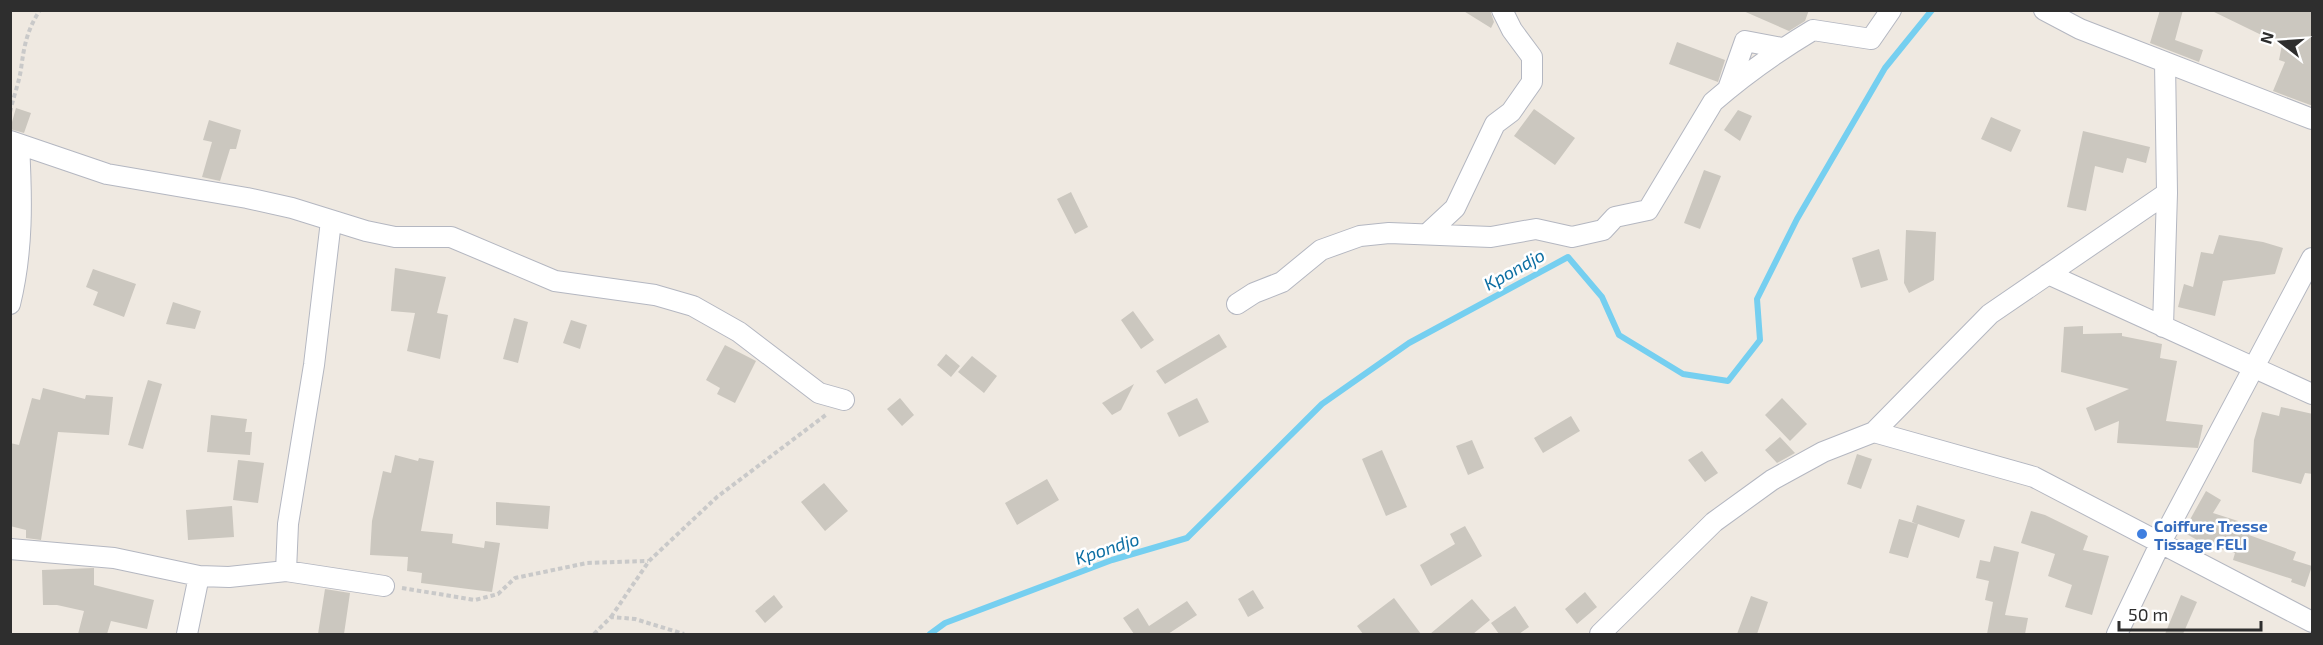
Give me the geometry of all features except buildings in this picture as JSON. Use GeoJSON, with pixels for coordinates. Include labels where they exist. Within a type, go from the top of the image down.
{"type":"FeatureCollection","features":[{"type":"Feature","properties":{"kind":"street"},"geometry":{"type":"LineString","coordinates":[[1427,234],[1455,208],[1495,124],[1511,112],[1532,82],[1532,57],[1512,30],[1503,10]]}},
{"type":"Feature","properties":{"kind":"street"},"geometry":{"type":"LineString","coordinates":[[1237,304],[1254,293],[1282,282],[1321,250],[1360,236],[1389,233],[1491,237],[1536,229],[1572,237],[1603,230],[1615,217],[1648,210],[1713,102],[1728,89],[1782,48],[1814,30],[1871,39],[1891,10]]}},
{"type":"Feature","properties":{"kind":"street"},"geometry":{"type":"LineString","coordinates":[[2044,10],[2080,29],[2313,118]]}},
{"type":"Feature","properties":{"kind":"street"},"geometry":{"type":"LineString","coordinates":[[1728,89],[1745,41],[1782,48]]}},
{"type":"Feature","properties":{"kind":"street"},"geometry":{"type":"LineString","coordinates":[[2163,327],[2167,193],[2165,62]]}},
{"type":"Feature","properties":{"kind":"street"},"geometry":{"type":"LineString","coordinates":[[10,304],[17,277],[23,225],[15,143],[107,174],[247,198],[395,237],[451,237],[555,281],[655,295],[693,306],[739,332],[819,393],[844,400]]}},
{"type":"Feature","properties":{"kind":"street"},"geometry":{"type":"LineString","coordinates":[[1600,634],[1714,522],[1772,480],[1823,452],[1874,432],[1989,314],[2167,193]]}},
{"type":"Feature","properties":{"kind":"street"},"geometry":{"type":"LineString","coordinates":[[286,571],[288,524],[314,365],[331,221]]}},
{"type":"Feature","properties":{"kind":"street"},"geometry":{"type":"LineString","coordinates":[[2117,634],[2160,544],[2313,258]]}},
{"type":"Feature","properties":{"kind":"street"},"geometry":{"type":"LineString","coordinates":[[2048,274],[2313,394]]}},
{"type":"Feature","properties":{"kind":"street"},"geometry":{"type":"LineString","coordinates":[[1874,432],[2034,477],[2313,622]]}},
{"type":"Feature","properties":{"kind":"street"},"geometry":{"type":"LineString","coordinates":[[10,549],[114,558],[199,576],[229,577],[286,571],[384,586]]}},
{"type":"Feature","properties":{"kind":"street"},"geometry":{"type":"LineString","coordinates":[[187,634],[199,576]]}},
{"type":"Feature","properties":{"kind":"path"},"geometry":{"type":"LineString","coordinates":[[10,112],[29,27],[40,10]]}},
{"type":"Feature","properties":{"kind":"path"},"geometry":{"type":"LineString","coordinates":[[594,634],[611,617],[649,561],[717,497],[844,400]]}},
{"type":"Feature","properties":{"kind":"path"},"geometry":{"type":"LineString","coordinates":[[384,586],[475,600],[498,594],[515,578],[587,563],[649,561]]}},
{"type":"Feature","properties":{"kind":"path"},"geometry":{"type":"LineString","coordinates":[[611,617],[634,619],[684,634]]}},
{"type":"Feature","properties":{"kind":"waterway","name":"Kpondjo"},"geometry":{"type":"LineString","coordinates":[[930,634],[945,623],[1112,560],[1187,538],[1322,404],[1409,343],[1568,257],[1602,297],[1619,335],[1683,374],[1728,381],[1760,340],[1757,299],[1797,219],[1885,68],[1932,10]]}},
{"type":"Feature","properties":{"kind":"place","name":"Coiffure Tresse Tissage FELI"},"geometry":{"type":"Point","coordinates":[2142,534]}}]}
